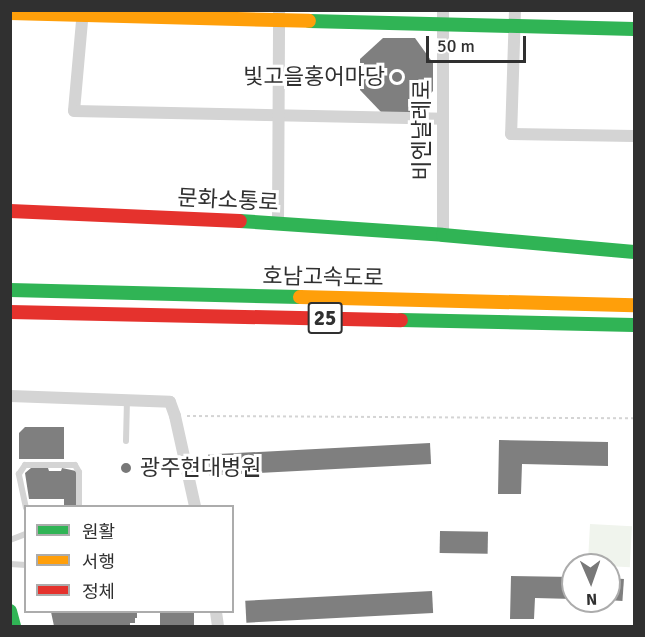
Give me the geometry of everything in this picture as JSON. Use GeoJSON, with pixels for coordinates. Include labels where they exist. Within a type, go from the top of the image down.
{"type":"FeatureCollection","features":[{"type":"Feature","properties":{"kind":"main road"},"geometry":{"type":"LineString","coordinates":[[10,13],[443,17],[514,27],[634,29]]}},
{"type":"Feature","properties":{"kind":"main road","name":"문화소통로"},"geometry":{"type":"LineString","coordinates":[[10,211],[278,223],[634,252]]}},
{"type":"Feature","properties":{"kind":"main road","name":"호남고속도로"},"geometry":{"type":"LineString","coordinates":[[14,290],[634,305]]}},
{"type":"Feature","properties":{"kind":"main road","name":"호남고속도로"},"geometry":{"type":"LineString","coordinates":[[13,312],[634,325]]}},
{"type":"Feature","properties":{"kind":"main road"},"geometry":{"type":"LineString","coordinates":[[10,610],[14,627]]}},
{"type":"Feature","properties":{"kind":"street"},"geometry":{"type":"LineString","coordinates":[[515,10],[511,134],[634,136]]}},
{"type":"Feature","properties":{"kind":"street"},"geometry":{"type":"LineString","coordinates":[[82,13],[74,111],[443,119]]}},
{"type":"Feature","properties":{"kind":"street"},"geometry":{"type":"LineString","coordinates":[[278,223],[279,15]]}},
{"type":"Feature","properties":{"kind":"street","name":"비엔날레로"},"geometry":{"type":"LineString","coordinates":[[443,17],[443,235]]}},
{"type":"Feature","properties":{"kind":"street"},"geometry":{"type":"LineString","coordinates":[[10,396],[170,402],[176,416],[195,505]]}},
{"type":"Feature","properties":{"kind":"lane"},"geometry":{"type":"LineString","coordinates":[[126,441],[127,400]]}},
{"type":"Feature","properties":{"kind":"lane"},"geometry":{"type":"LineString","coordinates":[[25,505],[19,474],[25,465],[75,465],[79,472],[79,505]]}},
{"type":"Feature","properties":{"kind":"path"},"geometry":{"type":"LineString","coordinates":[[176,416],[634,418]]}},
{"type":"Feature","properties":{"kind":"shaded area"},"geometry":{"type":"Polygon","coordinates":[[[590,524],[632,526],[630,567],[621,567],[621,553],[588,553],[590,524]]]}},
{"type":"Feature","properties":{"kind":"building","name":"빛고을홍어마당"},"geometry":{"type":"Polygon","coordinates":[[[383,38],[415,38],[433,63],[433,91],[411,113],[382,113],[360,90],[360,59],[383,38]]]}},
{"type":"Feature","properties":{"kind":"building"},"geometry":{"type":"Polygon","coordinates":[[[25,427],[64,427],[64,459],[19,459],[19,433],[25,427]]]}},
{"type":"Feature","properties":{"kind":"building"},"geometry":{"type":"Polygon","coordinates":[[[499,440],[608,442],[608,466],[522,464],[521,494],[498,494],[499,440]]]}},
{"type":"Feature","properties":{"kind":"building"},"geometry":{"type":"Polygon","coordinates":[[[430,443],[431,464],[209,476],[208,455],[430,443]]]}},
{"type":"Feature","properties":{"kind":"building"},"geometry":{"type":"Polygon","coordinates":[[[31,468],[61,471],[62,468],[76,471],[76,505],[64,505],[64,499],[29,499],[25,473],[31,468]]]}},
{"type":"Feature","properties":{"kind":"building"},"geometry":{"type":"Polygon","coordinates":[[[440,531],[488,532],[488,554],[440,553],[440,531]]]}},
{"type":"Feature","properties":{"kind":"building"},"geometry":{"type":"Polygon","coordinates":[[[511,576],[561,577],[561,599],[535,598],[534,619],[510,619],[511,576]]]}},
{"type":"Feature","properties":{"kind":"building"},"geometry":{"type":"Polygon","coordinates":[[[621,579],[624,579],[622,601],[621,601],[621,579]]]}},
{"type":"Feature","properties":{"kind":"building"},"geometry":{"type":"Polygon","coordinates":[[[432,591],[433,613],[246,623],[245,601],[432,591]]]}},
{"type":"Feature","properties":{"kind":"building"},"geometry":{"type":"Polygon","coordinates":[[[51,613],[137,613],[135,623],[130,623],[130,626],[54,626],[51,613]]]}},
{"type":"Feature","properties":{"kind":"building"},"geometry":{"type":"Polygon","coordinates":[[[160,613],[194,613],[194,626],[160,626],[160,613]]]}},
{"type":"Feature","properties":{"kind":"traffic: fast"},"geometry":{"type":"LineString","coordinates":[[309,21],[634,29]]}},
{"type":"Feature","properties":{"kind":"traffic: fast"},"geometry":{"type":"LineString","coordinates":[[240,221],[443,235]]}},
{"type":"Feature","properties":{"kind":"traffic: fast"},"geometry":{"type":"LineString","coordinates":[[443,235],[634,252]]}},
{"type":"Feature","properties":{"kind":"traffic: fast"},"geometry":{"type":"LineString","coordinates":[[10,290],[300,297]]}},
{"type":"Feature","properties":{"kind":"traffic: fast"},"geometry":{"type":"LineString","coordinates":[[401,320],[634,325]]}},
{"type":"Feature","properties":{"kind":"traffic: fast"},"geometry":{"type":"LineString","coordinates":[[10,611],[14,626]]}},
{"type":"Feature","properties":{"kind":"traffic: slow"},"geometry":{"type":"LineString","coordinates":[[10,13],[309,21]]}},
{"type":"Feature","properties":{"kind":"traffic: slow"},"geometry":{"type":"LineString","coordinates":[[300,297],[634,305]]}},
{"type":"Feature","properties":{"kind":"traffic: jam"},"geometry":{"type":"LineString","coordinates":[[10,211],[240,221]]}},
{"type":"Feature","properties":{"kind":"traffic: jam"},"geometry":{"type":"LineString","coordinates":[[10,312],[401,320]]}},
{"type":"Feature","properties":{"kind":"place","name":"빛고을홍어마당"},"geometry":{"type":"Point","coordinates":[397,77]}},
{"type":"Feature","properties":{"kind":"place","name":"광주현대병원"},"geometry":{"type":"Point","coordinates":[126,468]}}]}
